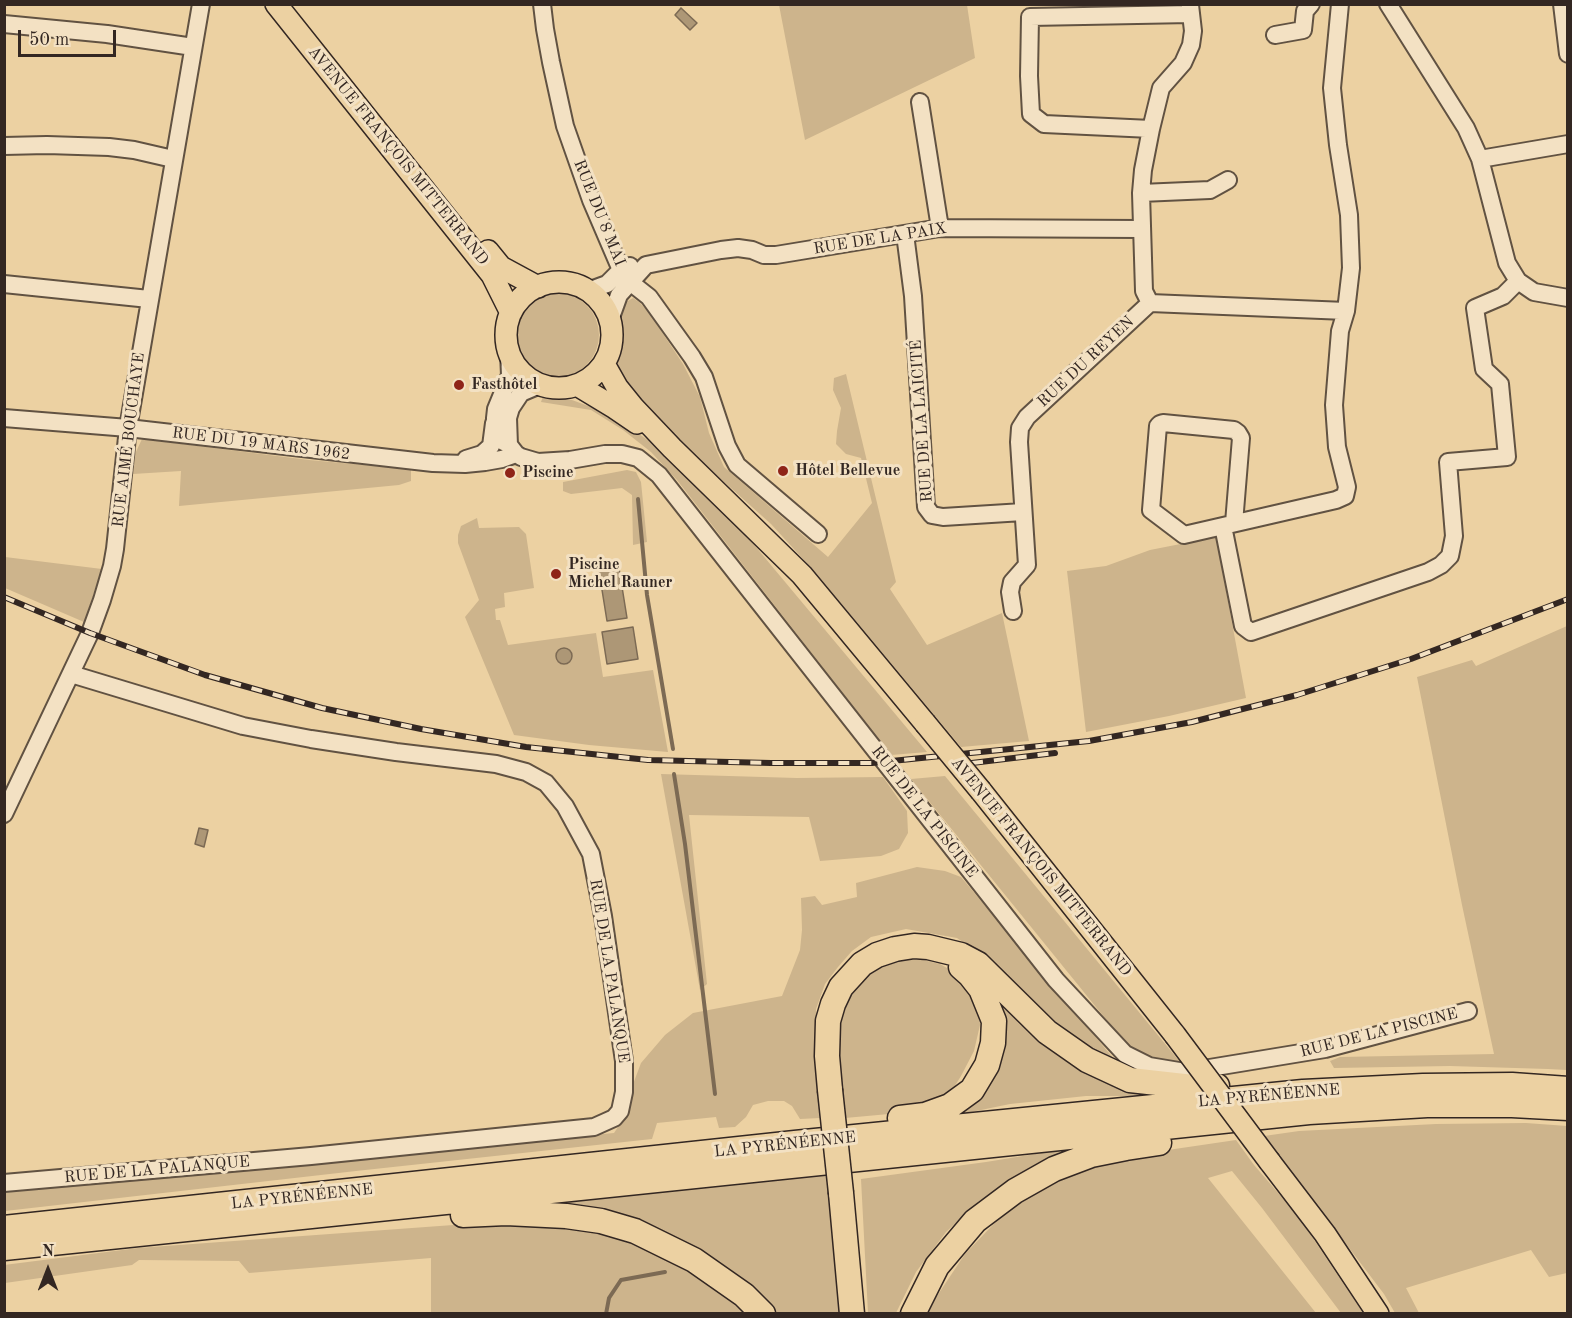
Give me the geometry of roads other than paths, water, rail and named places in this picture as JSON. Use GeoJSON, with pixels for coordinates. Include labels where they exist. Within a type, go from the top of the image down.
{"type":"FeatureCollection","features":[{"type":"Feature","properties":{"kind":"highway"},"geometry":{"type":"LineString","coordinates":[[852,1314],[827,1056],[828,1021],[841,987],[862,964],[877,955],[914,946],[961,955],[978,964],[1047,1032],[1087,1060],[1130,1080],[1193,1088],[1266,1082],[1303,1092]]}},
{"type":"Feature","properties":{"kind":"highway"},"geometry":{"type":"LineString","coordinates":[[795,1143],[818,1130],[925,1115],[950,1106],[972,1090],[987,1065],[993,1043],[994,1021],[981,989],[970,975],[928,947]]}},
{"type":"Feature","properties":{"kind":"highway","name":"LA PYRÉNÉENNE"},"geometry":{"type":"LineString","coordinates":[[4,1228],[795,1143],[1303,1092],[1434,1086],[1568,1089]]}},
{"type":"Feature","properties":{"kind":"highway","name":"LA PYRÉNÉENNE"},"geometry":{"type":"LineString","coordinates":[[4,1248],[1268,1116],[1364,1108],[1427,1106],[1512,1105],[1568,1108]]}},
{"type":"Feature","properties":{"kind":"highway"},"geometry":{"type":"LineString","coordinates":[[913,1314],[937,1266],[975,1221],[1015,1191],[1054,1169],[1091,1155],[1223,1135],[1268,1116]]}},
{"type":"Feature","properties":{"kind":"highway"},"geometry":{"type":"LineString","coordinates":[[355,1211],[375,1219],[506,1213],[566,1216],[601,1221],[635,1232],[694,1260],[744,1295],[763,1314]]}},
{"type":"Feature","properties":{"kind":"main road","name":"AVENUE FRANÇOIS MITTERRAND"},"geometry":{"type":"LineString","coordinates":[[276,4],[492,275],[511,312]]}},
{"type":"Feature","properties":{"kind":"main road","name":"AVENUE FRANÇOIS MITTERRAND"},"geometry":{"type":"LineString","coordinates":[[293,4],[501,267],[537,287]]}},
{"type":"Feature","properties":{"kind":"main road"},"geometry":{"type":"LineString","coordinates":[[554,283],[572,284],[588,291],[598,298],[610,320],[613,335],[604,364],[592,377],[576,385],[552,388],[540,385],[516,366],[509,353],[506,339],[511,312],[527,293],[537,287],[554,283]]}},
{"type":"Feature","properties":{"kind":"main road","name":"AVENUE FRANÇOIS MITTERRAND"},"geometry":{"type":"LineString","coordinates":[[604,364],[617,387],[634,408],[802,575],[981,791],[1176,1035],[1325,1234],[1378,1314]]}},
{"type":"Feature","properties":{"kind":"main road","name":"AVENUE FRANÇOIS MITTERRAND"},"geometry":{"type":"LineString","coordinates":[[576,385],[615,408],[672,448]]}},
{"type":"Feature","properties":{"kind":"street","name":"RUE AIMÉ BOUCHAYE"},"geometry":{"type":"LineString","coordinates":[[4,814],[90,633],[112,566],[128,428],[201,4]]}},
{"type":"Feature","properties":{"kind":"street","name":"RUE DU 8 MAI"},"geometry":{"type":"LineString","coordinates":[[542,4],[551,62],[565,126],[591,200],[626,276],[649,297],[704,377],[727,446],[737,465],[818,534]]}},
{"type":"Feature","properties":{"kind":"street"},"geometry":{"type":"LineString","coordinates":[[1275,35],[1303,30],[1305,11],[1311,4]]}},
{"type":"Feature","properties":{"kind":"street"},"geometry":{"type":"LineString","coordinates":[[1340,4],[1332,88],[1349,215],[1351,268],[1346,311],[1340,331],[1334,405],[1337,447],[1347,487],[1345,496],[1336,500],[1229,524],[1184,535],[1151,510],[1158,426],[1163,423],[1234,430],[1241,438],[1229,524],[1243,626],[1251,632],[1428,572],[1441,565],[1450,556],[1454,536],[1448,462],[1506,457],[1500,384],[1484,369],[1475,308],[1503,296],[1518,281]]}},
{"type":"Feature","properties":{"kind":"street"},"geometry":{"type":"LineString","coordinates":[[1388,4],[1466,128],[1480,159],[1507,263],[1518,281],[1534,292],[1568,298]]}},
{"type":"Feature","properties":{"kind":"street"},"geometry":{"type":"LineString","coordinates":[[1562,4],[1568,54]]}},
{"type":"Feature","properties":{"kind":"street"},"geometry":{"type":"LineString","coordinates":[[1151,129],[1044,124],[1031,114],[1030,17],[1190,9],[1193,31],[1191,45],[1183,63],[1161,88],[1143,170],[1141,229],[1144,291],[1150,303],[1346,311]]}},
{"type":"Feature","properties":{"kind":"street"},"geometry":{"type":"LineString","coordinates":[[4,24],[107,34],[193,47]]}},
{"type":"Feature","properties":{"kind":"street"},"geometry":{"type":"LineString","coordinates":[[920,102],[940,228]]}},
{"type":"Feature","properties":{"kind":"street"},"geometry":{"type":"LineString","coordinates":[[1480,159],[1568,144]]}},
{"type":"Feature","properties":{"kind":"street"},"geometry":{"type":"LineString","coordinates":[[4,146],[109,147],[174,159]]}},
{"type":"Feature","properties":{"kind":"street"},"geometry":{"type":"LineString","coordinates":[[1141,193],[1210,190],[1228,180]]}},
{"type":"Feature","properties":{"kind":"street","name":"RUE DE LA PAIX"},"geometry":{"type":"LineString","coordinates":[[626,276],[636,264],[646,265],[721,250],[738,248],[764,255],[776,255],[940,228],[1141,229]]}},
{"type":"Feature","properties":{"kind":"street","name":"RUE DE LA LAICITÉ"},"geometry":{"type":"LineString","coordinates":[[905,234],[913,296],[926,507],[932,515],[943,517],[1023,512]]}},
{"type":"Feature","properties":{"kind":"street"},"geometry":{"type":"LineString","coordinates":[[588,291],[626,276]]}},
{"type":"Feature","properties":{"kind":"street"},"geometry":{"type":"LineString","coordinates":[[610,320],[626,276]]}},
{"type":"Feature","properties":{"kind":"street"},"geometry":{"type":"LineString","coordinates":[[4,284],[149,299]]}},
{"type":"Feature","properties":{"kind":"street","name":"RUE DU REYEN"},"geometry":{"type":"LineString","coordinates":[[1013,611],[1010,592],[1012,582],[1027,565],[1020,428],[1027,417],[1150,303]]}},
{"type":"Feature","properties":{"kind":"street"},"geometry":{"type":"LineString","coordinates":[[433,464],[467,459],[483,454],[491,446],[495,417],[510,375],[509,353]]}},
{"type":"Feature","properties":{"kind":"street"},"geometry":{"type":"LineString","coordinates":[[513,449],[508,418],[511,408],[521,393],[540,385]]}},
{"type":"Feature","properties":{"kind":"street"},"geometry":{"type":"LineString","coordinates":[[495,417],[502,441],[513,449]]}},
{"type":"Feature","properties":{"kind":"street","name":"RUE DU 19 MARS 1962"},"geometry":{"type":"LineString","coordinates":[[4,418],[128,428],[433,464],[465,464],[502,459],[513,449]]}},
{"type":"Feature","properties":{"kind":"street","name":"RUE DE LA PISCINE"},"geometry":{"type":"LineString","coordinates":[[513,449],[521,457],[538,462],[622,454],[638,458],[659,475],[1056,980],[1125,1054],[1149,1066],[1185,1072],[1324,1049],[1468,1011]]}},
{"type":"Feature","properties":{"kind":"street","name":"RUE DE LA PALANQUE"},"geometry":{"type":"LineString","coordinates":[[4,1183],[311,1156],[594,1127],[614,1118],[620,1111],[624,1092],[624,1061],[603,916],[591,854],[565,806],[546,783],[526,772],[496,764],[354,746],[243,726],[71,674]]}},
{"type":"Feature","properties":{"kind":"waterway"},"geometry":{"type":"LineString","coordinates":[[638,499],[647,595],[673,749]]}},
{"type":"Feature","properties":{"kind":"waterway"},"geometry":{"type":"LineString","coordinates":[[674,774],[685,844],[715,1094]]}},
{"type":"Feature","properties":{"kind":"waterway"},"geometry":{"type":"LineString","coordinates":[[606,1314],[609,1298],[621,1280],[665,1272]]}},
{"type":"Feature","properties":{"kind":"railway"},"geometry":{"type":"LineString","coordinates":[[4,597],[90,633],[205,675],[322,708],[421,729],[526,747],[648,760],[771,763],[872,763],[1089,741],[1192,722],[1297,695],[1411,659],[1568,599]]}},
{"type":"Feature","properties":{"kind":"railway"},"geometry":{"type":"LineString","coordinates":[[972,763],[1055,753]]}},
{"type":"Feature","properties":{"kind":"place","name":"Fasthôtel"},"geometry":{"type":"Point","coordinates":[459,385]}},
{"type":"Feature","properties":{"kind":"place","name":"Hôtel Bellevue"},"geometry":{"type":"Point","coordinates":[783,471]}},
{"type":"Feature","properties":{"kind":"place","name":"Piscine"},"geometry":{"type":"Point","coordinates":[510,473]}},
{"type":"Feature","properties":{"kind":"place","name":"Piscine Michel Rauner"},"geometry":{"type":"Point","coordinates":[556,574]}}]}
